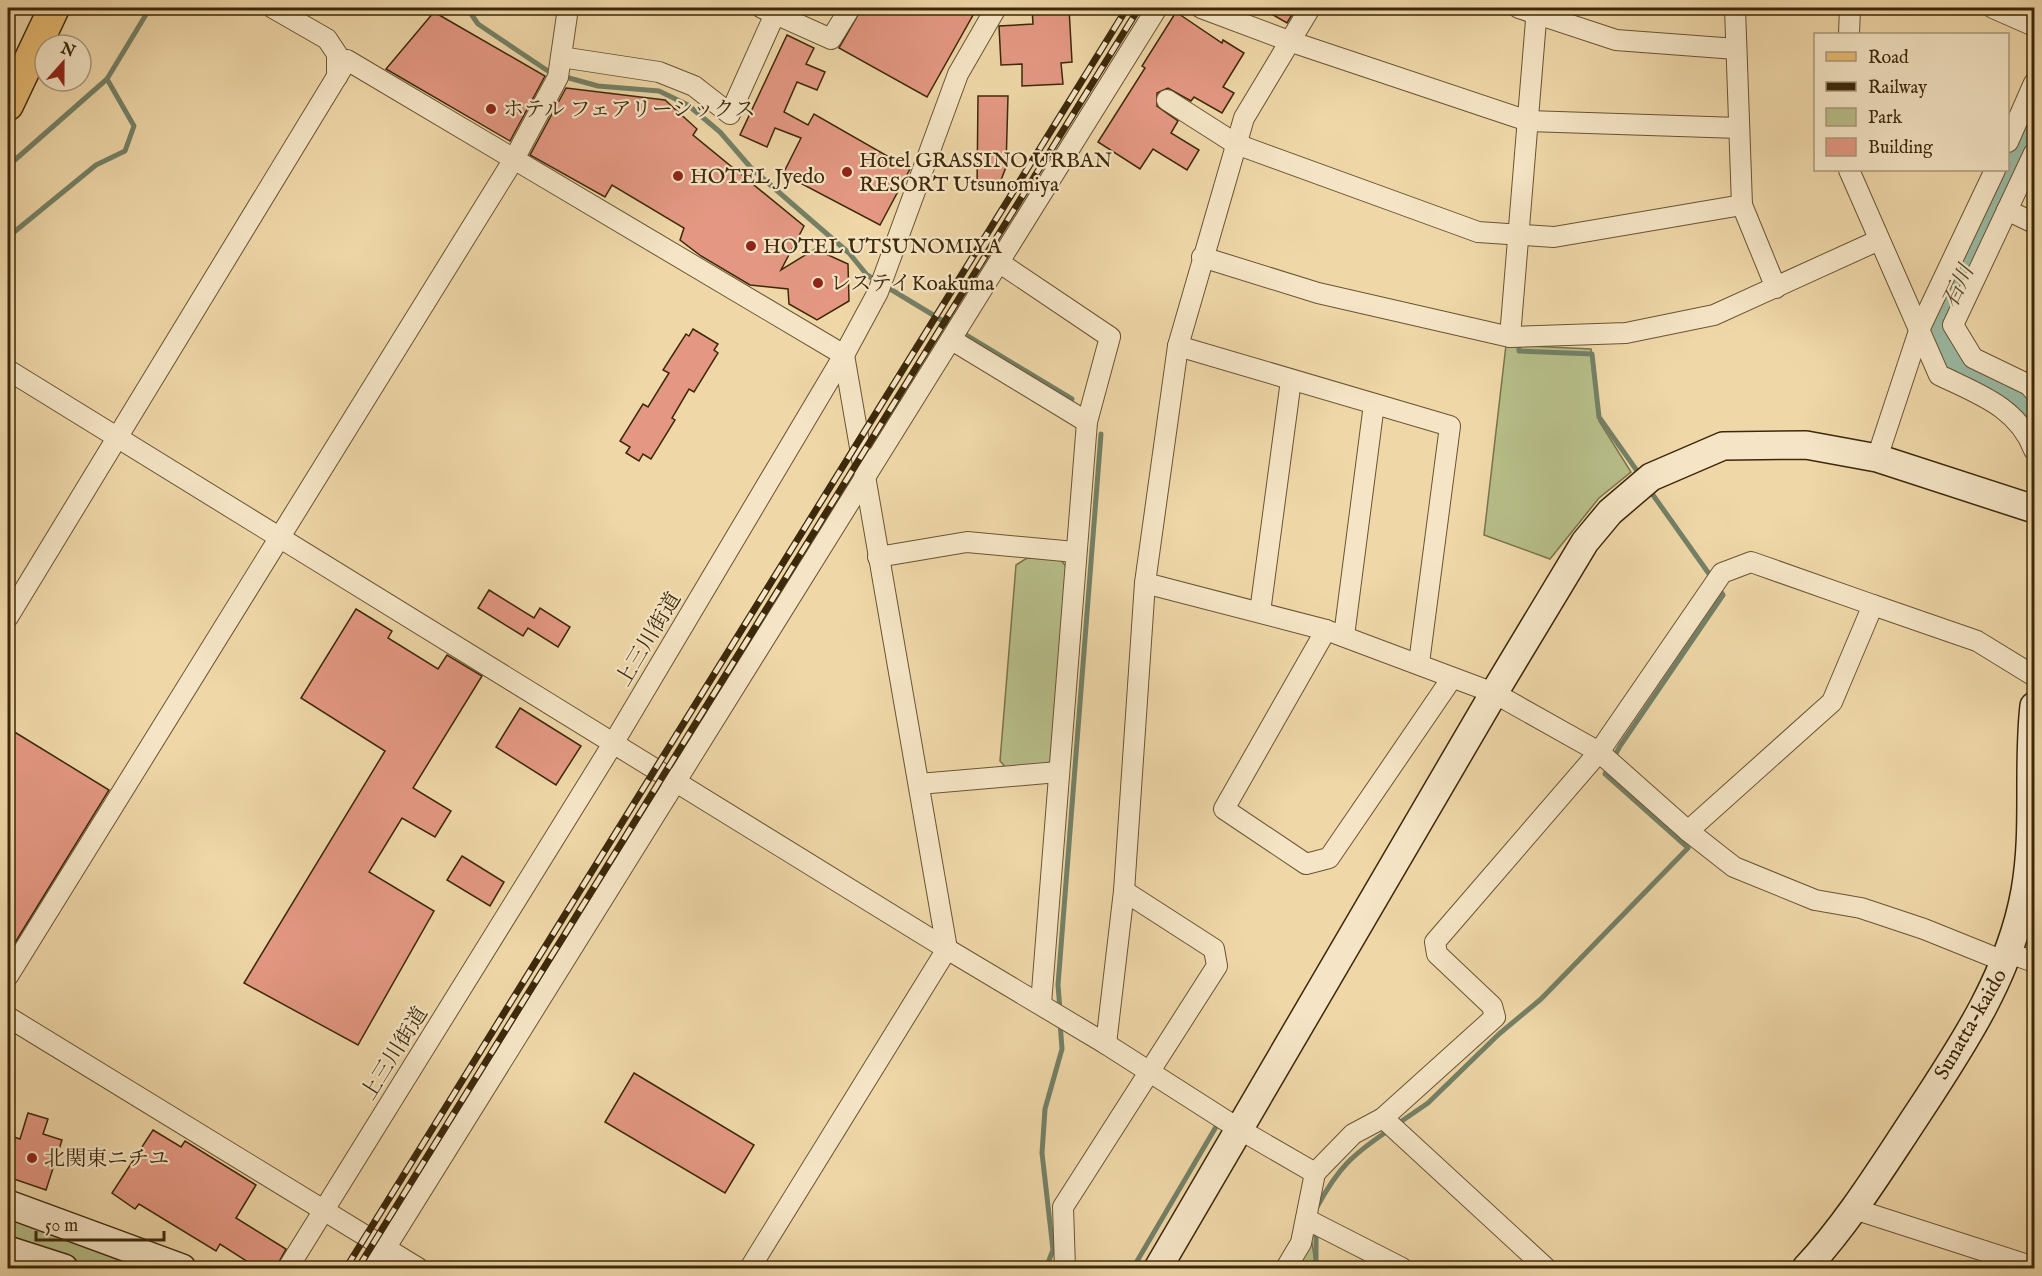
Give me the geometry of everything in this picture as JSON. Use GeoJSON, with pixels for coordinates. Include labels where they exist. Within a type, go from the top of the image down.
{"type":"FeatureCollection","features":[{"type":"Feature","properties":{"kind":"main road"},"geometry":{"type":"LineString","coordinates":[[8,105],[54,8]]}},
{"type":"Feature","properties":{"kind":"street"},"geometry":{"type":"LineString","coordinates":[[273,8],[327,39],[337,54],[337,77]]}},
{"type":"Feature","properties":{"kind":"street"},"geometry":{"type":"LineString","coordinates":[[8,976],[514,159],[558,77],[568,8]]}},
{"type":"Feature","properties":{"kind":"street"},"geometry":{"type":"LineString","coordinates":[[561,57],[659,72],[694,86],[730,114],[769,11],[831,39],[850,8]]}},
{"type":"Feature","properties":{"kind":"street","name":"上三川街道"},"geometry":{"type":"LineString","coordinates":[[288,1269],[615,742],[843,355],[878,292],[958,74],[996,8]]}},
{"type":"Feature","properties":{"kind":"street"},"geometry":{"type":"LineString","coordinates":[[373,1269],[1157,8]]}},
{"type":"Feature","properties":{"kind":"street"},"geometry":{"type":"LineString","coordinates":[[1106,1044],[1124,891],[1145,583],[1178,346],[1244,118],[1310,8]]}},
{"type":"Feature","properties":{"kind":"street"},"geometry":{"type":"LineString","coordinates":[[1735,8],[1742,205],[1776,288]]}},
{"type":"Feature","properties":{"kind":"street"},"geometry":{"type":"LineString","coordinates":[[1849,33],[1850,8]]}},
{"type":"Feature","properties":{"kind":"street"},"geometry":{"type":"LineString","coordinates":[[1993,8],[2034,26]]}},
{"type":"Feature","properties":{"kind":"street"},"geometry":{"type":"LineString","coordinates":[[1211,9],[1289,41],[1528,122],[1739,128]]}},
{"type":"Feature","properties":{"kind":"street"},"geometry":{"type":"LineString","coordinates":[[1510,337],[1528,122],[1530,10],[1616,40],[1736,49]]}},
{"type":"Feature","properties":{"kind":"street"},"geometry":{"type":"LineString","coordinates":[[8,617],[347,60],[843,355],[947,949],[750,1269]]}},
{"type":"Feature","properties":{"kind":"street"},"geometry":{"type":"LineString","coordinates":[[2009,138],[2034,83]]}},
{"type":"Feature","properties":{"kind":"street"},"geometry":{"type":"LineString","coordinates":[[1167,100],[1236,144],[1478,232],[1554,237],[1742,205]]}},
{"type":"Feature","properties":{"kind":"street"},"geometry":{"type":"LineString","coordinates":[[2034,153],[1953,325],[1973,358],[2029,385],[2034,391]]}},
{"type":"Feature","properties":{"kind":"street"},"geometry":{"type":"LineString","coordinates":[[1849,171],[1939,375],[2000,404],[2028,433],[2034,450]]}},
{"type":"Feature","properties":{"kind":"street"},"geometry":{"type":"LineString","coordinates":[[1877,458],[1920,328],[1995,171]]}},
{"type":"Feature","properties":{"kind":"street"},"geometry":{"type":"LineString","coordinates":[[2007,210],[2034,223]]}},
{"type":"Feature","properties":{"kind":"street"},"geometry":{"type":"LineString","coordinates":[[1202,257],[1318,293],[1510,337],[1626,333],[1714,315],[1879,240]]}},
{"type":"Feature","properties":{"kind":"street"},"geometry":{"type":"LineString","coordinates":[[1000,263],[1110,337],[1087,422],[1041,1004]]}},
{"type":"Feature","properties":{"kind":"street"},"geometry":{"type":"LineString","coordinates":[[952,340],[1087,422]]}},
{"type":"Feature","properties":{"kind":"street"},"geometry":{"type":"LineString","coordinates":[[1178,346],[1450,426],[1419,663]]}},
{"type":"Feature","properties":{"kind":"street"},"geometry":{"type":"LineString","coordinates":[[8,370],[677,780],[947,949],[1106,1044],[1239,1129],[1315,1173]]}},
{"type":"Feature","properties":{"kind":"street"},"geometry":{"type":"LineString","coordinates":[[1260,612],[1291,380]]}},
{"type":"Feature","properties":{"kind":"street"},"geometry":{"type":"LineString","coordinates":[[1374,404],[1335,633],[1224,809],[1306,864],[1329,858],[1452,678]]}},
{"type":"Feature","properties":{"kind":"street"},"geometry":{"type":"LineString","coordinates":[[1158,1269],[1494,693],[1585,542],[1610,512],[1651,477],[1723,446],[1806,445],[1877,458],[2034,509]]}},
{"type":"Feature","properties":{"kind":"street"},"geometry":{"type":"LineString","coordinates":[[878,557],[967,542],[1075,552]]}},
{"type":"Feature","properties":{"kind":"street"},"geometry":{"type":"LineString","coordinates":[[1286,1269],[1301,1242],[1315,1173],[1353,1134],[1383,1118],[1495,1017],[1492,1006],[1437,954],[1436,942],[1599,752],[1722,573],[1751,562],[1977,641],[2034,676]]}},
{"type":"Feature","properties":{"kind":"street"},"geometry":{"type":"LineString","coordinates":[[1145,583],[1335,633],[1494,693],[1599,752],[1688,831],[1734,867],[1815,900],[1861,908],[2007,958],[2034,962]]}},
{"type":"Feature","properties":{"kind":"street"},"geometry":{"type":"LineString","coordinates":[[1688,831],[1832,702],[1873,605]]}},
{"type":"Feature","properties":{"kind":"street","name":"Sunatta-kaido"},"geometry":{"type":"LineString","coordinates":[[1806,1269],[1854,1209],[1974,1024],[2007,958],[2025,894],[2031,849],[2034,706]]}},
{"type":"Feature","properties":{"kind":"street"},"geometry":{"type":"LineString","coordinates":[[919,784],[1058,772]]}},
{"type":"Feature","properties":{"kind":"street"},"geometry":{"type":"LineString","coordinates":[[1065,1269],[1063,1207],[1217,966],[1214,949],[1124,891]]}},
{"type":"Feature","properties":{"kind":"street"},"geometry":{"type":"LineString","coordinates":[[8,1017],[418,1269]]}},
{"type":"Feature","properties":{"kind":"street"},"geometry":{"type":"LineString","coordinates":[[1383,1118],[1546,1269]]}},
{"type":"Feature","properties":{"kind":"street"},"geometry":{"type":"LineString","coordinates":[[8,1204],[182,1269]]}},
{"type":"Feature","properties":{"kind":"street"},"geometry":{"type":"LineString","coordinates":[[1854,1209],[2034,1267]]}},
{"type":"Feature","properties":{"kind":"street"},"geometry":{"type":"LineString","coordinates":[[1306,1219],[1402,1269]]}},
{"type":"Feature","properties":{"kind":"street"},"geometry":{"type":"LineString","coordinates":[[8,1250],[64,1269]]}},
{"type":"Feature","properties":{"kind":"green space"},"geometry":{"type":"Polygon","coordinates":[[[1506,345],[1591,349],[1599,421],[1631,472],[1599,498],[1550,559],[1484,535],[1506,345]]]}},
{"type":"Feature","properties":{"kind":"green space"},"geometry":{"type":"Polygon","coordinates":[[[1027,558],[1060,559],[1068,569],[1053,760],[1045,767],[1009,771],[1000,761],[1016,565],[1027,558]]]}},
{"type":"Feature","properties":{"kind":"green space"},"geometry":{"type":"Polygon","coordinates":[[[8,1214],[156,1268],[97,1268],[8,1240],[8,1214]]]}},
{"type":"Feature","properties":{"kind":"green space"},"geometry":{"type":"Polygon","coordinates":[[[1312,1243],[1316,1268],[1297,1268],[1312,1243]]]}},
{"type":"Feature","properties":{"kind":"building"},"geometry":{"type":"Polygon","coordinates":[[[862,8],[977,8],[927,97],[839,48],[862,8]]]}},
{"type":"Feature","properties":{"kind":"building"},"geometry":{"type":"Polygon","coordinates":[[[1032,8],[1069,8],[1072,62],[1061,63],[1063,84],[1022,86],[1022,64],[1001,65],[999,26],[1033,24],[1032,8]]]}},
{"type":"Feature","properties":{"kind":"building"},"geometry":{"type":"Polygon","coordinates":[[[1261,8],[1296,8],[1287,23],[1261,8]]]}},
{"type":"Feature","properties":{"kind":"building","name":"ホテル フェアリーシックス"},"geometry":{"type":"Polygon","coordinates":[[[434,12],[545,76],[510,141],[386,69],[434,12]]]}},
{"type":"Feature","properties":{"kind":"building"},"geometry":{"type":"Polygon","coordinates":[[[1176,12],[1222,43],[1223,40],[1244,53],[1223,87],[1234,93],[1222,113],[1194,97],[1191,101],[1168,88],[1157,93],[1157,106],[1178,121],[1171,133],[1199,150],[1187,170],[1153,149],[1140,169],[1098,142],[1145,68],[1142,66],[1176,12]]]}},
{"type":"Feature","properties":{"kind":"building","name":"Hotel GRASSINO URBAN RESORT Utsunomiya"},"geometry":{"type":"Polygon","coordinates":[[[787,35],[814,48],[806,64],[825,72],[817,90],[797,82],[784,112],[808,125],[814,114],[910,169],[880,225],[783,174],[801,138],[775,128],[767,147],[740,135],[787,35]]]}},
{"type":"Feature","properties":{"kind":"building"},"geometry":{"type":"Polygon","coordinates":[[[566,88],[665,100],[697,129],[693,135],[804,226],[781,270],[815,249],[848,264],[849,301],[817,320],[789,304],[788,289],[750,285],[701,256],[680,240],[684,228],[612,185],[605,197],[530,155],[566,88]]]}},
{"type":"Feature","properties":{"kind":"building"},"geometry":{"type":"Polygon","coordinates":[[[978,96],[1008,96],[1006,167],[998,188],[977,189],[978,96]]]}},
{"type":"Feature","properties":{"kind":"building"},"geometry":{"type":"Polygon","coordinates":[[[693,329],[718,344],[714,350],[718,353],[694,392],[689,389],[672,418],[675,420],[651,459],[643,454],[639,461],[626,453],[630,447],[620,441],[643,404],[648,407],[669,373],[663,370],[686,334],[689,336],[693,329]]]}},
{"type":"Feature","properties":{"kind":"building"},"geometry":{"type":"Polygon","coordinates":[[[489,590],[534,618],[540,608],[570,627],[558,647],[528,628],[523,636],[478,608],[489,590]]]}},
{"type":"Feature","properties":{"kind":"building"},"geometry":{"type":"Polygon","coordinates":[[[356,609],[392,631],[388,638],[438,669],[447,655],[482,676],[413,788],[451,811],[435,837],[402,818],[369,872],[434,911],[358,1045],[244,983],[385,751],[301,698],[356,609]]]}},
{"type":"Feature","properties":{"kind":"building"},"geometry":{"type":"Polygon","coordinates":[[[520,708],[581,746],[556,785],[496,747],[520,708]]]}},
{"type":"Feature","properties":{"kind":"building"},"geometry":{"type":"Polygon","coordinates":[[[8,728],[109,790],[8,954],[8,728]]]}},
{"type":"Feature","properties":{"kind":"building"},"geometry":{"type":"Polygon","coordinates":[[[462,856],[504,882],[490,906],[447,880],[462,856]]]}},
{"type":"Feature","properties":{"kind":"building"},"geometry":{"type":"Polygon","coordinates":[[[634,1073],[754,1145],[725,1193],[605,1122],[634,1073]]]}},
{"type":"Feature","properties":{"kind":"building","name":"北関東ニチユ"},"geometry":{"type":"Polygon","coordinates":[[[28,1113],[48,1119],[43,1134],[62,1140],[46,1190],[8,1177],[8,1135],[20,1139],[28,1113]]]}},
{"type":"Feature","properties":{"kind":"building"},"geometry":{"type":"Polygon","coordinates":[[[153,1130],[181,1147],[185,1141],[256,1185],[236,1218],[286,1249],[275,1269],[259,1269],[220,1244],[216,1251],[139,1204],[135,1209],[112,1193],[153,1130]]]}},
{"type":"Feature","properties":{"kind":"waterway"},"geometry":{"type":"LineString","coordinates":[[8,166],[107,79],[150,8]]}},
{"type":"Feature","properties":{"kind":"waterway"},"geometry":{"type":"LineString","coordinates":[[467,8],[478,24],[551,73],[598,86],[659,91],[688,105],[720,132],[752,169],[849,253],[867,275],[953,327]]}},
{"type":"Feature","properties":{"kind":"waterway"},"geometry":{"type":"LineString","coordinates":[[8,237],[96,165],[125,151],[134,126],[107,79]]}},
{"type":"Feature","properties":{"kind":"waterway","name":"石川"},"geometry":{"type":"LineString","coordinates":[[2034,118],[1940,322],[1940,346],[1961,367],[2017,395],[2034,418]]}},
{"type":"Feature","properties":{"kind":"waterway"},"geometry":{"type":"LineString","coordinates":[[961,332],[1072,399]]}},
{"type":"Feature","properties":{"kind":"waterway"},"geometry":{"type":"LineString","coordinates":[[1519,341],[1519,351],[1592,354],[1599,417],[1640,475]]}},
{"type":"Feature","properties":{"kind":"waterway"},"geometry":{"type":"LineString","coordinates":[[1060,1010],[1058,985],[1101,434]]}},
{"type":"Feature","properties":{"kind":"waterway"},"geometry":{"type":"LineString","coordinates":[[1648,488],[1712,578]]}},
{"type":"Feature","properties":{"kind":"waterway"},"geometry":{"type":"LineString","coordinates":[[1396,1125],[1428,1103],[1499,1034],[1541,999],[1688,848],[1605,774],[1620,746],[1723,595],[1717,586]]}},
{"type":"Feature","properties":{"kind":"waterway"},"geometry":{"type":"LineString","coordinates":[[1046,1268],[1053,1250],[1042,1153],[1045,1109],[1062,1049],[1060,1022]]}},
{"type":"Feature","properties":{"kind":"waterway"},"geometry":{"type":"LineString","coordinates":[[1133,1268],[1220,1120]]}},
{"type":"Feature","properties":{"kind":"waterway"},"geometry":{"type":"LineString","coordinates":[[1317,1207],[1347,1163],[1389,1130]]}},
{"type":"Feature","properties":{"kind":"waterway"},"geometry":{"type":"LineString","coordinates":[[1316,1228],[1316,1268]]}},
{"type":"Feature","properties":{"kind":"railway"},"geometry":{"type":"LineString","coordinates":[[346,1268],[1127,8]]}},
{"type":"Feature","properties":{"kind":"railway"},"geometry":{"type":"LineString","coordinates":[[358,1268],[1139,8]]}},
{"type":"Feature","properties":{"kind":"place","name":"ホテル フェアリーシックス"},"geometry":{"type":"Point","coordinates":[491,109]}},
{"type":"Feature","properties":{"kind":"place","name":"Hotel GRASSINO URBAN RESORT Utsunomiya"},"geometry":{"type":"Point","coordinates":[847,172]}},
{"type":"Feature","properties":{"kind":"place","name":"HOTEL Jyedo"},"geometry":{"type":"Point","coordinates":[678,176]}},
{"type":"Feature","properties":{"kind":"place","name":"HOTEL UTSUNOMIYA"},"geometry":{"type":"Point","coordinates":[751,246]}},
{"type":"Feature","properties":{"kind":"place","name":"レステイKoakuma"},"geometry":{"type":"Point","coordinates":[818,283]}},
{"type":"Feature","properties":{"kind":"place","name":"北関東ニチユ"},"geometry":{"type":"Point","coordinates":[32,1158]}}]}
